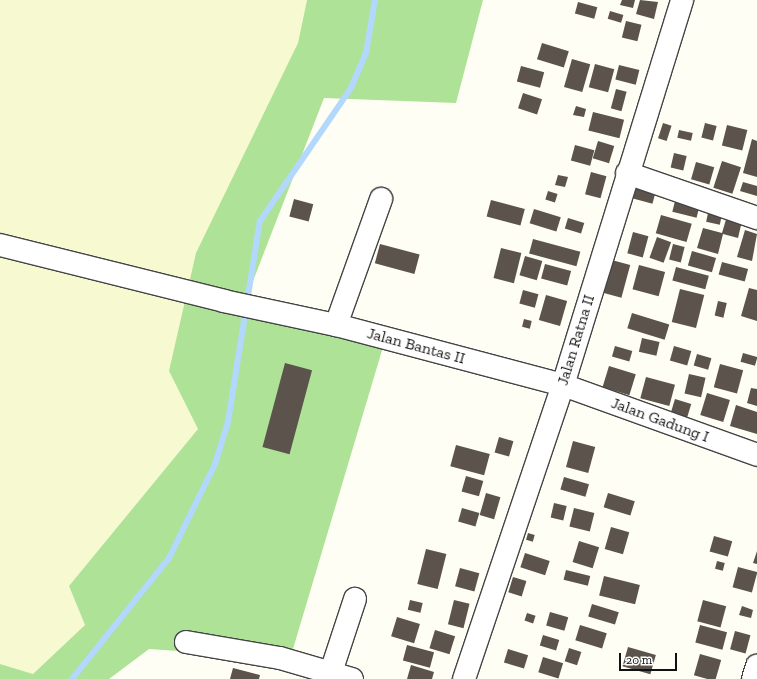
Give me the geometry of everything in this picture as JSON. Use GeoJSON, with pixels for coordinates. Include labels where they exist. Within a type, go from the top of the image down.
{"type":"FeatureCollection","features":[{"type":"Feature","properties":{"kind":"street","name":"Jalan Ratna II"},"geometry":{"type":"LineString","coordinates":[[464,679],[563,385],[627,173],[682,0]]}},
{"type":"Feature","properties":{"kind":"street"},"geometry":{"type":"LineString","coordinates":[[627,173],[757,218]]}},
{"type":"Feature","properties":{"kind":"street"},"geometry":{"type":"LineString","coordinates":[[336,325],[380,199]]}},
{"type":"Feature","properties":{"kind":"street","name":"Jalan Bantas II"},"geometry":{"type":"LineString","coordinates":[[0,244],[224,301],[336,325],[563,385]]}},
{"type":"Feature","properties":{"kind":"street","name":"Jalan Gadung I"},"geometry":{"type":"LineString","coordinates":[[563,385],[757,455]]}},
{"type":"Feature","properties":{"kind":"street"},"geometry":{"type":"LineString","coordinates":[[331,672],[356,599]]}},
{"type":"Feature","properties":{"kind":"street"},"geometry":{"type":"LineString","coordinates":[[186,642],[280,658],[352,679]]}},
{"type":"Feature","properties":{"kind":"street"},"geometry":{"type":"LineString","coordinates":[[752,679],[757,666]]}},
{"type":"Feature","properties":{"kind":"green space"},"geometry":{"type":"Polygon","coordinates":[[[0,0],[307,0],[298,43],[169,371],[198,429],[69,586],[85,625],[33,674],[0,664],[0,0]]]}},
{"type":"Feature","properties":{"kind":"green space"},"geometry":{"type":"Polygon","coordinates":[[[307,0],[483,0],[456,103],[324,98],[246,299],[383,347],[290,659],[149,649],[109,679],[0,679],[0,664],[33,674],[85,625],[69,586],[198,429],[169,371],[196,253],[298,43],[307,0]]]}},
{"type":"Feature","properties":{"kind":"building"},"geometry":{"type":"Polygon","coordinates":[[[622,0],[635,0],[633,8],[620,5],[622,0]]]}},
{"type":"Feature","properties":{"kind":"building"},"geometry":{"type":"Polygon","coordinates":[[[640,0],[658,2],[654,19],[636,14],[640,0]]]}},
{"type":"Feature","properties":{"kind":"building"},"geometry":{"type":"Polygon","coordinates":[[[578,2],[597,7],[594,19],[575,14],[578,2]]]}},
{"type":"Feature","properties":{"kind":"building"},"geometry":{"type":"Polygon","coordinates":[[[610,11],[623,15],[621,23],[608,19],[610,11]]]}},
{"type":"Feature","properties":{"kind":"building"},"geometry":{"type":"Polygon","coordinates":[[[626,21],[642,25],[637,41],[622,37],[626,21]]]}},
{"type":"Feature","properties":{"kind":"building"},"geometry":{"type":"Polygon","coordinates":[[[542,43],[569,51],[564,67],[537,59],[542,43]]]}},
{"type":"Feature","properties":{"kind":"building"},"geometry":{"type":"Polygon","coordinates":[[[572,59],[590,64],[582,92],[564,87],[572,59]]]}},
{"type":"Feature","properties":{"kind":"building"},"geometry":{"type":"Polygon","coordinates":[[[595,64],[614,69],[608,92],[589,87],[595,64]]]}},
{"type":"Feature","properties":{"kind":"building"},"geometry":{"type":"Polygon","coordinates":[[[619,65],[639,70],[636,85],[615,80],[619,65]]]}},
{"type":"Feature","properties":{"kind":"building"},"geometry":{"type":"Polygon","coordinates":[[[521,66],[544,72],[540,88],[517,81],[521,66]]]}},
{"type":"Feature","properties":{"kind":"building"},"geometry":{"type":"Polygon","coordinates":[[[616,89],[627,92],[621,111],[611,108],[616,89]]]}},
{"type":"Feature","properties":{"kind":"building"},"geometry":{"type":"Polygon","coordinates":[[[523,93],[542,99],[537,114],[518,108],[523,93]]]}},
{"type":"Feature","properties":{"kind":"building"},"geometry":{"type":"Polygon","coordinates":[[[576,106],[586,109],[584,117],[573,115],[576,106]]]}},
{"type":"Feature","properties":{"kind":"building"},"geometry":{"type":"Polygon","coordinates":[[[593,112],[624,120],[619,138],[588,130],[593,112]]]}},
{"type":"Feature","properties":{"kind":"building"},"geometry":{"type":"Polygon","coordinates":[[[663,123],[672,126],[667,141],[658,138],[663,123]]]}},
{"type":"Feature","properties":{"kind":"building"},"geometry":{"type":"Polygon","coordinates":[[[705,123],[717,126],[713,140],[701,138],[705,123]]]}},
{"type":"Feature","properties":{"kind":"building"},"geometry":{"type":"Polygon","coordinates":[[[727,125],[747,130],[742,150],[722,145],[727,125]]]}},
{"type":"Feature","properties":{"kind":"building"},"geometry":{"type":"Polygon","coordinates":[[[679,130],[693,133],[691,141],[677,138],[679,130]]]}},
{"type":"Feature","properties":{"kind":"building"},"geometry":{"type":"Polygon","coordinates":[[[752,139],[757,141],[757,177],[743,173],[752,139]]]}},
{"type":"Feature","properties":{"kind":"building"},"geometry":{"type":"Polygon","coordinates":[[[598,141],[614,146],[609,163],[593,158],[598,141]]]}},
{"type":"Feature","properties":{"kind":"building"},"geometry":{"type":"Polygon","coordinates":[[[575,145],[594,150],[590,166],[571,160],[575,145]]]}},
{"type":"Feature","properties":{"kind":"building"},"geometry":{"type":"Polygon","coordinates":[[[674,153],[687,156],[683,171],[671,168],[674,153]]]}},
{"type":"Feature","properties":{"kind":"building"},"geometry":{"type":"Polygon","coordinates":[[[722,161],[741,167],[732,194],[713,188],[722,161]]]}},
{"type":"Feature","properties":{"kind":"building"},"geometry":{"type":"Polygon","coordinates":[[[696,162],[714,167],[709,185],[691,179],[696,162]]]}},
{"type":"Feature","properties":{"kind":"building"},"geometry":{"type":"Polygon","coordinates":[[[591,172],[606,176],[601,198],[585,194],[591,172]]]}},
{"type":"Feature","properties":{"kind":"building"},"geometry":{"type":"Polygon","coordinates":[[[558,175],[568,177],[565,187],[555,185],[558,175]]]}},
{"type":"Feature","properties":{"kind":"building"},"geometry":{"type":"Polygon","coordinates":[[[743,182],[757,186],[757,196],[740,191],[743,182]]]}},
{"type":"Feature","properties":{"kind":"building"},"geometry":{"type":"Polygon","coordinates":[[[637,184],[656,189],[652,204],[633,198],[637,184]]]}},
{"type":"Feature","properties":{"kind":"building"},"geometry":{"type":"Polygon","coordinates":[[[548,191],[558,194],[555,203],[545,200],[548,191]]]}},
{"type":"Feature","properties":{"kind":"building"},"geometry":{"type":"Polygon","coordinates":[[[294,199],[313,204],[309,222],[289,216],[294,199]]]}},
{"type":"Feature","properties":{"kind":"building"},"geometry":{"type":"Polygon","coordinates":[[[491,200],[525,209],[520,225],[487,216],[491,200]]]}},
{"type":"Feature","properties":{"kind":"building"},"geometry":{"type":"Polygon","coordinates":[[[675,201],[699,207],[697,218],[672,212],[675,201]]]}},
{"type":"Feature","properties":{"kind":"building"},"geometry":{"type":"Polygon","coordinates":[[[534,209],[561,217],[556,232],[530,223],[534,209]]]}},
{"type":"Feature","properties":{"kind":"building"},"geometry":{"type":"Polygon","coordinates":[[[708,213],[722,216],[720,225],[706,222],[708,213]]]}},
{"type":"Feature","properties":{"kind":"building"},"geometry":{"type":"Polygon","coordinates":[[[661,215],[692,224],[687,242],[656,233],[661,215]]]}},
{"type":"Feature","properties":{"kind":"building"},"geometry":{"type":"Polygon","coordinates":[[[727,216],[742,221],[738,238],[723,234],[718,254],[697,248],[703,228],[722,233],[727,216]]]}},
{"type":"Feature","properties":{"kind":"building"},"geometry":{"type":"Polygon","coordinates":[[[568,218],[584,223],[581,233],[565,229],[568,218]]]}},
{"type":"Feature","properties":{"kind":"building"},"geometry":{"type":"Polygon","coordinates":[[[745,230],[757,234],[752,261],[737,257],[745,230]]]}},
{"type":"Feature","properties":{"kind":"building"},"geometry":{"type":"Polygon","coordinates":[[[633,232],[648,236],[643,257],[627,253],[633,232]]]}},
{"type":"Feature","properties":{"kind":"building"},"geometry":{"type":"Polygon","coordinates":[[[657,237],[671,242],[664,263],[649,258],[657,237]]]}},
{"type":"Feature","properties":{"kind":"building"},"geometry":{"type":"Polygon","coordinates":[[[533,239],[580,252],[576,266],[529,253],[533,239]]]}},
{"type":"Feature","properties":{"kind":"building"},"geometry":{"type":"Polygon","coordinates":[[[380,244],[420,255],[414,274],[375,263],[380,244]]]}},
{"type":"Feature","properties":{"kind":"building"},"geometry":{"type":"Polygon","coordinates":[[[673,244],[685,247],[681,262],[669,260],[673,244]]]}},
{"type":"Feature","properties":{"kind":"building"},"geometry":{"type":"Polygon","coordinates":[[[501,248],[521,253],[514,283],[494,278],[501,248]]]}},
{"type":"Feature","properties":{"kind":"building"},"geometry":{"type":"Polygon","coordinates":[[[692,251],[716,258],[712,272],[688,265],[692,251]]]}},
{"type":"Feature","properties":{"kind":"building"},"geometry":{"type":"Polygon","coordinates":[[[525,256],[542,261],[537,280],[519,275],[525,256]]]}},
{"type":"Feature","properties":{"kind":"building"},"geometry":{"type":"Polygon","coordinates":[[[608,259],[630,265],[621,298],[599,292],[608,259]]]}},
{"type":"Feature","properties":{"kind":"building"},"geometry":{"type":"Polygon","coordinates":[[[722,262],[748,269],[745,282],[719,275],[722,262]]]}},
{"type":"Feature","properties":{"kind":"building"},"geometry":{"type":"Polygon","coordinates":[[[545,264],[571,271],[567,285],[541,278],[545,264]]]}},
{"type":"Feature","properties":{"kind":"building"},"geometry":{"type":"Polygon","coordinates":[[[639,265],[665,272],[659,296],[633,289],[639,265]]]}},
{"type":"Feature","properties":{"kind":"building"},"geometry":{"type":"Polygon","coordinates":[[[676,267],[709,276],[705,289],[672,281],[676,267]]]}},
{"type":"Feature","properties":{"kind":"building"},"geometry":{"type":"Polygon","coordinates":[[[749,288],[757,290],[757,321],[741,316],[749,288]]]}},
{"type":"Feature","properties":{"kind":"building"},"geometry":{"type":"Polygon","coordinates":[[[680,289],[704,295],[696,328],[672,322],[680,289]]]}},
{"type":"Feature","properties":{"kind":"building"},"geometry":{"type":"Polygon","coordinates":[[[523,290],[538,294],[535,308],[519,304],[523,290]]]}},
{"type":"Feature","properties":{"kind":"building"},"geometry":{"type":"Polygon","coordinates":[[[546,295],[567,301],[560,326],[539,320],[546,295]]]}},
{"type":"Feature","properties":{"kind":"building"},"geometry":{"type":"Polygon","coordinates":[[[718,301],[727,303],[723,318],[715,316],[718,301]]]}},
{"type":"Feature","properties":{"kind":"building"},"geometry":{"type":"Polygon","coordinates":[[[632,313],[669,324],[665,340],[627,328],[632,313]]]}},
{"type":"Feature","properties":{"kind":"building"},"geometry":{"type":"Polygon","coordinates":[[[524,319],[532,321],[530,329],[522,327],[524,319]]]}},
{"type":"Feature","properties":{"kind":"building"},"geometry":{"type":"Polygon","coordinates":[[[642,338],[660,342],[656,356],[639,352],[642,338]]]}},
{"type":"Feature","properties":{"kind":"building"},"geometry":{"type":"Polygon","coordinates":[[[615,346],[632,351],[629,362],[612,357],[615,346]]]}},
{"type":"Feature","properties":{"kind":"building"},"geometry":{"type":"Polygon","coordinates":[[[674,346],[691,351],[687,365],[670,360],[674,346]]]}},
{"type":"Feature","properties":{"kind":"building"},"geometry":{"type":"Polygon","coordinates":[[[743,353],[757,357],[755,366],[741,362],[743,353]]]}},
{"type":"Feature","properties":{"kind":"building"},"geometry":{"type":"Polygon","coordinates":[[[697,354],[711,358],[708,370],[694,366],[697,354]]]}},
{"type":"Feature","properties":{"kind":"building"},"geometry":{"type":"Polygon","coordinates":[[[285,363],[312,370],[290,454],[262,447],[285,363]]]}},
{"type":"Feature","properties":{"kind":"building"},"geometry":{"type":"Polygon","coordinates":[[[720,364],[743,370],[737,393],[714,387],[720,364]]]}},
{"type":"Feature","properties":{"kind":"building"},"geometry":{"type":"Polygon","coordinates":[[[609,366],[636,374],[629,395],[603,387],[609,366]]]}},
{"type":"Feature","properties":{"kind":"building"},"geometry":{"type":"Polygon","coordinates":[[[689,374],[706,378],[701,397],[685,393],[689,374]]]}},
{"type":"Feature","properties":{"kind":"building"},"geometry":{"type":"Polygon","coordinates":[[[646,377],[675,385],[669,406],[640,398],[646,377]]]}},
{"type":"Feature","properties":{"kind":"building"},"geometry":{"type":"Polygon","coordinates":[[[751,388],[757,389],[757,406],[747,403],[751,388]]]}},
{"type":"Feature","properties":{"kind":"building"},"geometry":{"type":"Polygon","coordinates":[[[707,393],[730,400],[723,422],[700,415],[707,393]]]}},
{"type":"Feature","properties":{"kind":"building"},"geometry":{"type":"Polygon","coordinates":[[[675,399],[691,404],[687,419],[670,414],[675,399]]]}},
{"type":"Feature","properties":{"kind":"building"},"geometry":{"type":"Polygon","coordinates":[[[736,405],[757,412],[757,434],[730,426],[736,405]]]}},
{"type":"Feature","properties":{"kind":"building"},"geometry":{"type":"Polygon","coordinates":[[[499,437],[513,441],[509,457],[495,452],[499,437]]]}},
{"type":"Feature","properties":{"kind":"building"},"geometry":{"type":"Polygon","coordinates":[[[573,441],[595,447],[588,473],[566,467],[573,441]]]}},
{"type":"Feature","properties":{"kind":"building"},"geometry":{"type":"Polygon","coordinates":[[[456,445],[490,454],[484,475],[450,466],[456,445]]]}},
{"type":"Feature","properties":{"kind":"building"},"geometry":{"type":"Polygon","coordinates":[[[466,476],[483,481],[479,496],[462,491],[466,476]]]}},
{"type":"Feature","properties":{"kind":"building"},"geometry":{"type":"Polygon","coordinates":[[[564,477],[589,484],[585,497],[560,489],[564,477]]]}},
{"type":"Feature","properties":{"kind":"building"},"geometry":{"type":"Polygon","coordinates":[[[486,493],[500,497],[494,519],[480,515],[486,493]]]}},
{"type":"Feature","properties":{"kind":"building"},"geometry":{"type":"Polygon","coordinates":[[[608,493],[635,501],[630,516],[604,507],[608,493]]]}},
{"type":"Feature","properties":{"kind":"building"},"geometry":{"type":"Polygon","coordinates":[[[554,503],[567,506],[563,521],[551,518],[554,503]]]}},
{"type":"Feature","properties":{"kind":"building"},"geometry":{"type":"Polygon","coordinates":[[[462,508],[479,513],[475,526],[458,521],[462,508]]]}},
{"type":"Feature","properties":{"kind":"building"},"geometry":{"type":"Polygon","coordinates":[[[574,508],[594,513],[590,532],[569,526],[574,508]]]}},
{"type":"Feature","properties":{"kind":"building"},"geometry":{"type":"Polygon","coordinates":[[[611,527],[629,532],[623,554],[605,549],[611,527]]]}},
{"type":"Feature","properties":{"kind":"building"},"geometry":{"type":"Polygon","coordinates":[[[528,533],[535,535],[533,542],[526,540],[528,533]]]}},
{"type":"Feature","properties":{"kind":"building"},"geometry":{"type":"Polygon","coordinates":[[[714,536],[732,541],[728,557],[710,551],[714,536]]]}},
{"type":"Feature","properties":{"kind":"building"},"geometry":{"type":"Polygon","coordinates":[[[579,541],[599,547],[593,568],[573,562],[579,541]]]}},
{"type":"Feature","properties":{"kind":"building"},"geometry":{"type":"Polygon","coordinates":[[[426,549],[446,554],[438,589],[417,584],[426,549]]]}},
{"type":"Feature","properties":{"kind":"building"},"geometry":{"type":"Polygon","coordinates":[[[757,551],[757,564],[753,563],[757,551]]]}},
{"type":"Feature","properties":{"kind":"building"},"geometry":{"type":"Polygon","coordinates":[[[525,553],[550,561],[545,575],[520,567],[525,553]]]}},
{"type":"Feature","properties":{"kind":"building"},"geometry":{"type":"Polygon","coordinates":[[[717,561],[725,563],[723,571],[715,569],[717,561]]]}},
{"type":"Feature","properties":{"kind":"building"},"geometry":{"type":"Polygon","coordinates":[[[738,567],[757,572],[752,592],[733,587],[738,567]]]}},
{"type":"Feature","properties":{"kind":"building"},"geometry":{"type":"Polygon","coordinates":[[[460,568],[479,573],[474,592],[455,586],[460,568]]]}},
{"type":"Feature","properties":{"kind":"building"},"geometry":{"type":"Polygon","coordinates":[[[566,570],[590,576],[588,586],[564,580],[566,570]]]}},
{"type":"Feature","properties":{"kind":"building"},"geometry":{"type":"Polygon","coordinates":[[[604,576],[640,585],[635,604],[599,595],[604,576]]]}},
{"type":"Feature","properties":{"kind":"building"},"geometry":{"type":"Polygon","coordinates":[[[513,577],[526,581],[522,596],[508,592],[513,577]]]}},
{"type":"Feature","properties":{"kind":"building"},"geometry":{"type":"Polygon","coordinates":[[[410,600],[423,603],[420,613],[408,610],[410,600]]]}},
{"type":"Feature","properties":{"kind":"building"},"geometry":{"type":"Polygon","coordinates":[[[454,600],[470,604],[463,628],[448,624],[454,600]]]}},
{"type":"Feature","properties":{"kind":"building"},"geometry":{"type":"Polygon","coordinates":[[[703,600],[726,606],[720,627],[697,621],[703,600]]]}},
{"type":"Feature","properties":{"kind":"building"},"geometry":{"type":"Polygon","coordinates":[[[592,604],[619,612],[615,625],[588,616],[592,604]]]}},
{"type":"Feature","properties":{"kind":"building"},"geometry":{"type":"Polygon","coordinates":[[[742,606],[753,610],[751,618],[739,615],[742,606]]]}},
{"type":"Feature","properties":{"kind":"building"},"geometry":{"type":"Polygon","coordinates":[[[550,612],[568,617],[564,631],[546,625],[550,612]]]}},
{"type":"Feature","properties":{"kind":"building"},"geometry":{"type":"Polygon","coordinates":[[[527,613],[536,616],[533,623],[525,621],[527,613]]]}},
{"type":"Feature","properties":{"kind":"building"},"geometry":{"type":"Polygon","coordinates":[[[397,617],[420,624],[414,643],[391,636],[397,617]]]}},
{"type":"Feature","properties":{"kind":"building"},"geometry":{"type":"Polygon","coordinates":[[[580,625],[607,633],[602,648],[575,640],[580,625]]]}},
{"type":"Feature","properties":{"kind":"building"},"geometry":{"type":"Polygon","coordinates":[[[700,625],[727,632],[722,650],[695,642],[700,625]]]}},
{"type":"Feature","properties":{"kind":"building"},"geometry":{"type":"Polygon","coordinates":[[[435,630],[455,636],[450,654],[429,648],[435,630]]]}},
{"type":"Feature","properties":{"kind":"building"},"geometry":{"type":"Polygon","coordinates":[[[735,631],[750,635],[746,653],[730,649],[735,631]]]}},
{"type":"Feature","properties":{"kind":"building"},"geometry":{"type":"Polygon","coordinates":[[[543,635],[559,640],[556,650],[540,646],[543,635]]]}},
{"type":"Feature","properties":{"kind":"building"},"geometry":{"type":"Polygon","coordinates":[[[407,645],[434,652],[430,668],[403,660],[407,645]]]}},
{"type":"Feature","properties":{"kind":"building"},"geometry":{"type":"Polygon","coordinates":[[[628,647],[656,655],[650,674],[622,666],[628,647]]]}},
{"type":"Feature","properties":{"kind":"building"},"geometry":{"type":"Polygon","coordinates":[[[569,648],[581,652],[577,665],[565,661],[569,648]]]}},
{"type":"Feature","properties":{"kind":"building"},"geometry":{"type":"Polygon","coordinates":[[[508,649],[528,655],[524,669],[504,662],[508,649]]]}},
{"type":"Feature","properties":{"kind":"building"},"geometry":{"type":"Polygon","coordinates":[[[700,654],[721,660],[716,679],[707,679],[694,675],[700,654]]]}},
{"type":"Feature","properties":{"kind":"building"},"geometry":{"type":"Polygon","coordinates":[[[543,657],[563,663],[558,678],[538,672],[543,657]]]}},
{"type":"Feature","properties":{"kind":"building"},"geometry":{"type":"Polygon","coordinates":[[[411,665],[434,672],[432,679],[407,679],[411,665]]]}},
{"type":"Feature","properties":{"kind":"building"},"geometry":{"type":"Polygon","coordinates":[[[233,668],[260,675],[259,679],[230,679],[233,668]]]}},
{"type":"Feature","properties":{"kind":"waterway"},"geometry":{"type":"LineString","coordinates":[[72,679],[169,558],[215,464],[228,422],[260,221],[351,88],[366,53],[375,0]]}}]}
